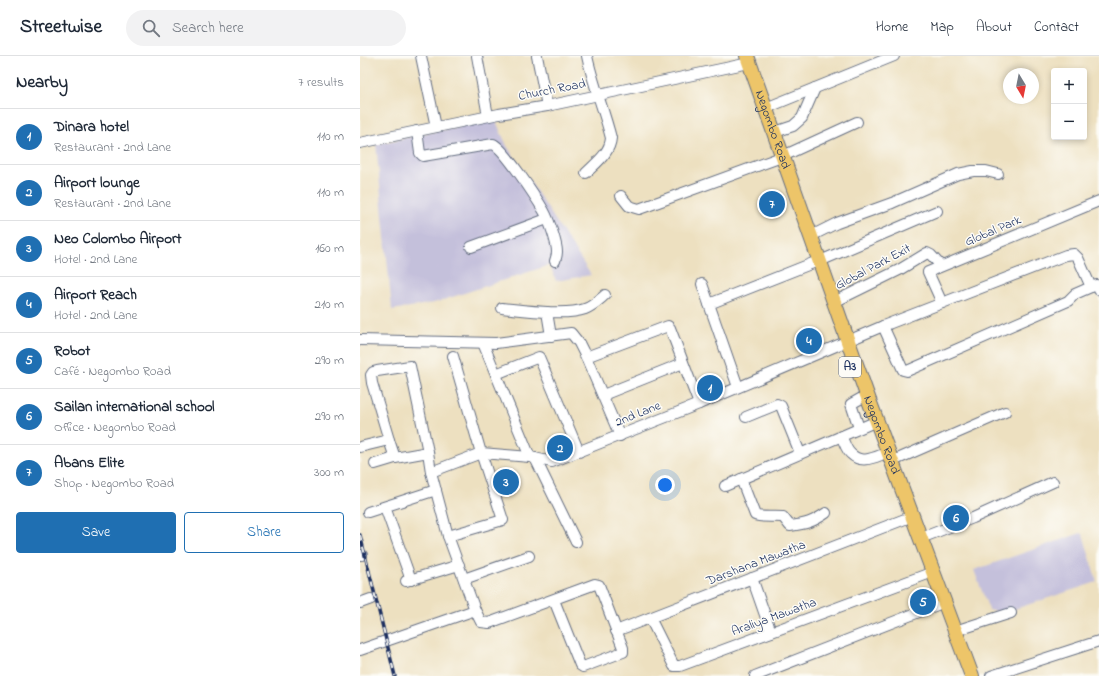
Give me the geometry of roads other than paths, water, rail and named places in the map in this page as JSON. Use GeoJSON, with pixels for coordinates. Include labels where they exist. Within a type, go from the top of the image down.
{"type":"FeatureCollection","features":[{"type":"Feature","properties":{"kind":"highway","name":"Negombo Road"},"geometry":{"type":"LineString","coordinates":[[745,60],[775,132],[779,160],[811,236],[817,262],[834,302],[845,342]]}},
{"type":"Feature","properties":{"kind":"highway","name":"Negombo Road"},"geometry":{"type":"LineString","coordinates":[[745,60],[779,160],[817,262],[864,397],[887,458],[921,538],[938,605],[969,676]]}},
{"type":"Feature","properties":{"kind":"highway","name":"Negombo Road"},"geometry":{"type":"LineString","coordinates":[[864,397],[865,426],[887,458],[905,519],[955,631],[969,676]]}},
{"type":"Feature","properties":{"kind":"street"},"geometry":{"type":"LineString","coordinates":[[421,56],[436,127]]}},
{"type":"Feature","properties":{"kind":"street"},"geometry":{"type":"LineString","coordinates":[[477,56],[488,116]]}},
{"type":"Feature","properties":{"kind":"street"},"geometry":{"type":"LineString","coordinates":[[537,56],[547,106]]}},
{"type":"Feature","properties":{"kind":"street"},"geometry":{"type":"LineString","coordinates":[[586,173],[607,151],[611,138],[592,78],[587,56]]}},
{"type":"Feature","properties":{"kind":"street"},"geometry":{"type":"LineString","coordinates":[[766,108],[894,56]]}},
{"type":"Feature","properties":{"kind":"street","name":"Church Road"},"geometry":{"type":"LineString","coordinates":[[360,143],[488,116],[547,106],[745,60]]}},
{"type":"Feature","properties":{"kind":"street"},"geometry":{"type":"LineString","coordinates":[[775,132],[793,126],[802,118],[815,88]]}},
{"type":"Feature","properties":{"kind":"street"},"geometry":{"type":"LineString","coordinates":[[638,216],[779,160],[857,122]]}},
{"type":"Feature","properties":{"kind":"street"},"geometry":{"type":"LineString","coordinates":[[417,131],[420,153],[423,156],[493,144],[503,151],[544,212],[557,251],[555,261]]}},
{"type":"Feature","properties":{"kind":"street"},"geometry":{"type":"LineString","coordinates":[[621,196],[629,206],[638,209],[779,160]]}},
{"type":"Feature","properties":{"kind":"street"},"geometry":{"type":"LineString","coordinates":[[811,236],[958,174],[973,171],[986,171],[998,174]]}},
{"type":"Feature","properties":{"kind":"street","name":"Global Park"},"geometry":{"type":"LineString","coordinates":[[942,303],[928,272],[1099,201]]}},
{"type":"Feature","properties":{"kind":"street"},"geometry":{"type":"LineString","coordinates":[[708,304],[817,262],[937,211]]}},
{"type":"Feature","properties":{"kind":"street"},"geometry":{"type":"LineString","coordinates":[[471,247],[547,219]]}},
{"type":"Feature","properties":{"kind":"street","name":"Global Park Exit"},"geometry":{"type":"LineString","coordinates":[[834,302],[899,270],[927,253],[931,255],[941,266]]}},
{"type":"Feature","properties":{"kind":"street"},"geometry":{"type":"LineString","coordinates":[[845,342],[883,326],[1066,255],[1074,254],[1078,258],[1096,287],[1075,294],[1068,302],[907,370],[903,370],[883,326]]}},
{"type":"Feature","properties":{"kind":"street"},"geometry":{"type":"LineString","coordinates":[[702,284],[738,387]]}},
{"type":"Feature","properties":{"kind":"street"},"geometry":{"type":"LineString","coordinates":[[502,308],[547,312],[577,311],[584,310],[605,295]]}},
{"type":"Feature","properties":{"kind":"street"},"geometry":{"type":"LineString","coordinates":[[547,312],[551,336]]}},
{"type":"Feature","properties":{"kind":"street"},"geometry":{"type":"LineString","coordinates":[[586,357],[668,326],[699,404]]}},
{"type":"Feature","properties":{"kind":"street"},"geometry":{"type":"LineString","coordinates":[[360,340],[496,344],[571,333],[579,343],[586,357],[620,436]]}},
{"type":"Feature","properties":{"kind":"street","name":"2nd Lane"},"geometry":{"type":"LineString","coordinates":[[431,472],[481,453],[532,458],[552,462],[699,404],[845,342]]}},
{"type":"Feature","properties":{"kind":"street"},"geometry":{"type":"LineString","coordinates":[[483,343],[532,458],[576,542]]}},
{"type":"Feature","properties":{"kind":"street"},"geometry":{"type":"LineString","coordinates":[[448,536],[504,520],[481,453],[452,356]]}},
{"type":"Feature","properties":{"kind":"street"},"geometry":{"type":"LineString","coordinates":[[496,374],[539,357],[579,452]]}},
{"type":"Feature","properties":{"kind":"street"},"geometry":{"type":"LineString","coordinates":[[603,395],[682,363]]}},
{"type":"Feature","properties":{"kind":"street"},"geometry":{"type":"LineString","coordinates":[[395,458],[372,383],[371,375],[372,372],[410,366],[431,472],[448,536],[475,610],[481,622],[489,623],[595,584],[599,585],[623,648],[623,652],[583,667],[580,665],[554,600]]}},
{"type":"Feature","properties":{"kind":"street"},"geometry":{"type":"LineString","coordinates":[[746,417],[777,404],[781,406],[800,453]]}},
{"type":"Feature","properties":{"kind":"street"},"geometry":{"type":"LineString","coordinates":[[841,436],[850,454],[870,460],[887,458],[1005,412]]}},
{"type":"Feature","properties":{"kind":"street"},"geometry":{"type":"LineString","coordinates":[[725,486],[865,426]]}},
{"type":"Feature","properties":{"kind":"street"},"geometry":{"type":"LineString","coordinates":[[360,447],[389,440]]}},
{"type":"Feature","properties":{"kind":"street"},"geometry":{"type":"LineString","coordinates":[[375,464],[395,458],[428,452]]}},
{"type":"Feature","properties":{"kind":"street"},"geometry":{"type":"LineString","coordinates":[[741,479],[755,515],[758,517],[784,517],[790,526],[804,525],[826,513]]}},
{"type":"Feature","properties":{"kind":"street"},"geometry":{"type":"LineString","coordinates":[[921,538],[973,518],[1053,482]]}},
{"type":"Feature","properties":{"kind":"street"},"geometry":{"type":"LineString","coordinates":[[368,512],[436,490]]}},
{"type":"Feature","properties":{"kind":"street"},"geometry":{"type":"LineString","coordinates":[[385,507],[409,580],[459,565]]}},
{"type":"Feature","properties":{"kind":"street","name":"Darshana Mawatha"},"geometry":{"type":"LineString","coordinates":[[616,631],[905,519]]}},
{"type":"Feature","properties":{"kind":"street"},"geometry":{"type":"LineString","coordinates":[[464,579],[529,556]]}},
{"type":"Feature","properties":{"kind":"street","name":"Araliya Mawatha"},"geometry":{"type":"LineString","coordinates":[[650,618],[674,666],[680,666],[929,573]]}},
{"type":"Feature","properties":{"kind":"street"},"geometry":{"type":"LineString","coordinates":[[752,578],[771,632]]}},
{"type":"Feature","properties":{"kind":"street"},"geometry":{"type":"LineString","coordinates":[[360,603],[371,599]]}},
{"type":"Feature","properties":{"kind":"street"},"geometry":{"type":"LineString","coordinates":[[755,676],[938,605]]}},
{"type":"Feature","properties":{"kind":"street"},"geometry":{"type":"LineString","coordinates":[[360,650],[475,610]]}},
{"type":"Feature","properties":{"kind":"street"},"geometry":{"type":"LineString","coordinates":[[955,631],[1011,613]]}},
{"type":"Feature","properties":{"kind":"street"},"geometry":{"type":"LineString","coordinates":[[991,676],[1099,641]]}},
{"type":"Feature","properties":{"kind":"railway"},"geometry":{"type":"LineString","coordinates":[[360,535],[395,676]]}},
{"type":"Feature","properties":{"kind":"place","name":"Abans Elite"},"geometry":{"type":"Point","coordinates":[772,204]}},
{"type":"Feature","properties":{"kind":"place","name":"Airport Reach"},"geometry":{"type":"Point","coordinates":[809,341]}},
{"type":"Feature","properties":{"kind":"place","name":"Dinara hotel"},"geometry":{"type":"Point","coordinates":[710,388]}},
{"type":"Feature","properties":{"kind":"place","name":"Airport lounge"},"geometry":{"type":"Point","coordinates":[560,448]}},
{"type":"Feature","properties":{"kind":"place","name":"Neo Colombo Airport"},"geometry":{"type":"Point","coordinates":[506,482]}},
{"type":"Feature","properties":{"kind":"place","name":"Sailan international school"},"geometry":{"type":"Point","coordinates":[956,518]}},
{"type":"Feature","properties":{"kind":"place","name":"Robot"},"geometry":{"type":"Point","coordinates":[923,602]}}]}
